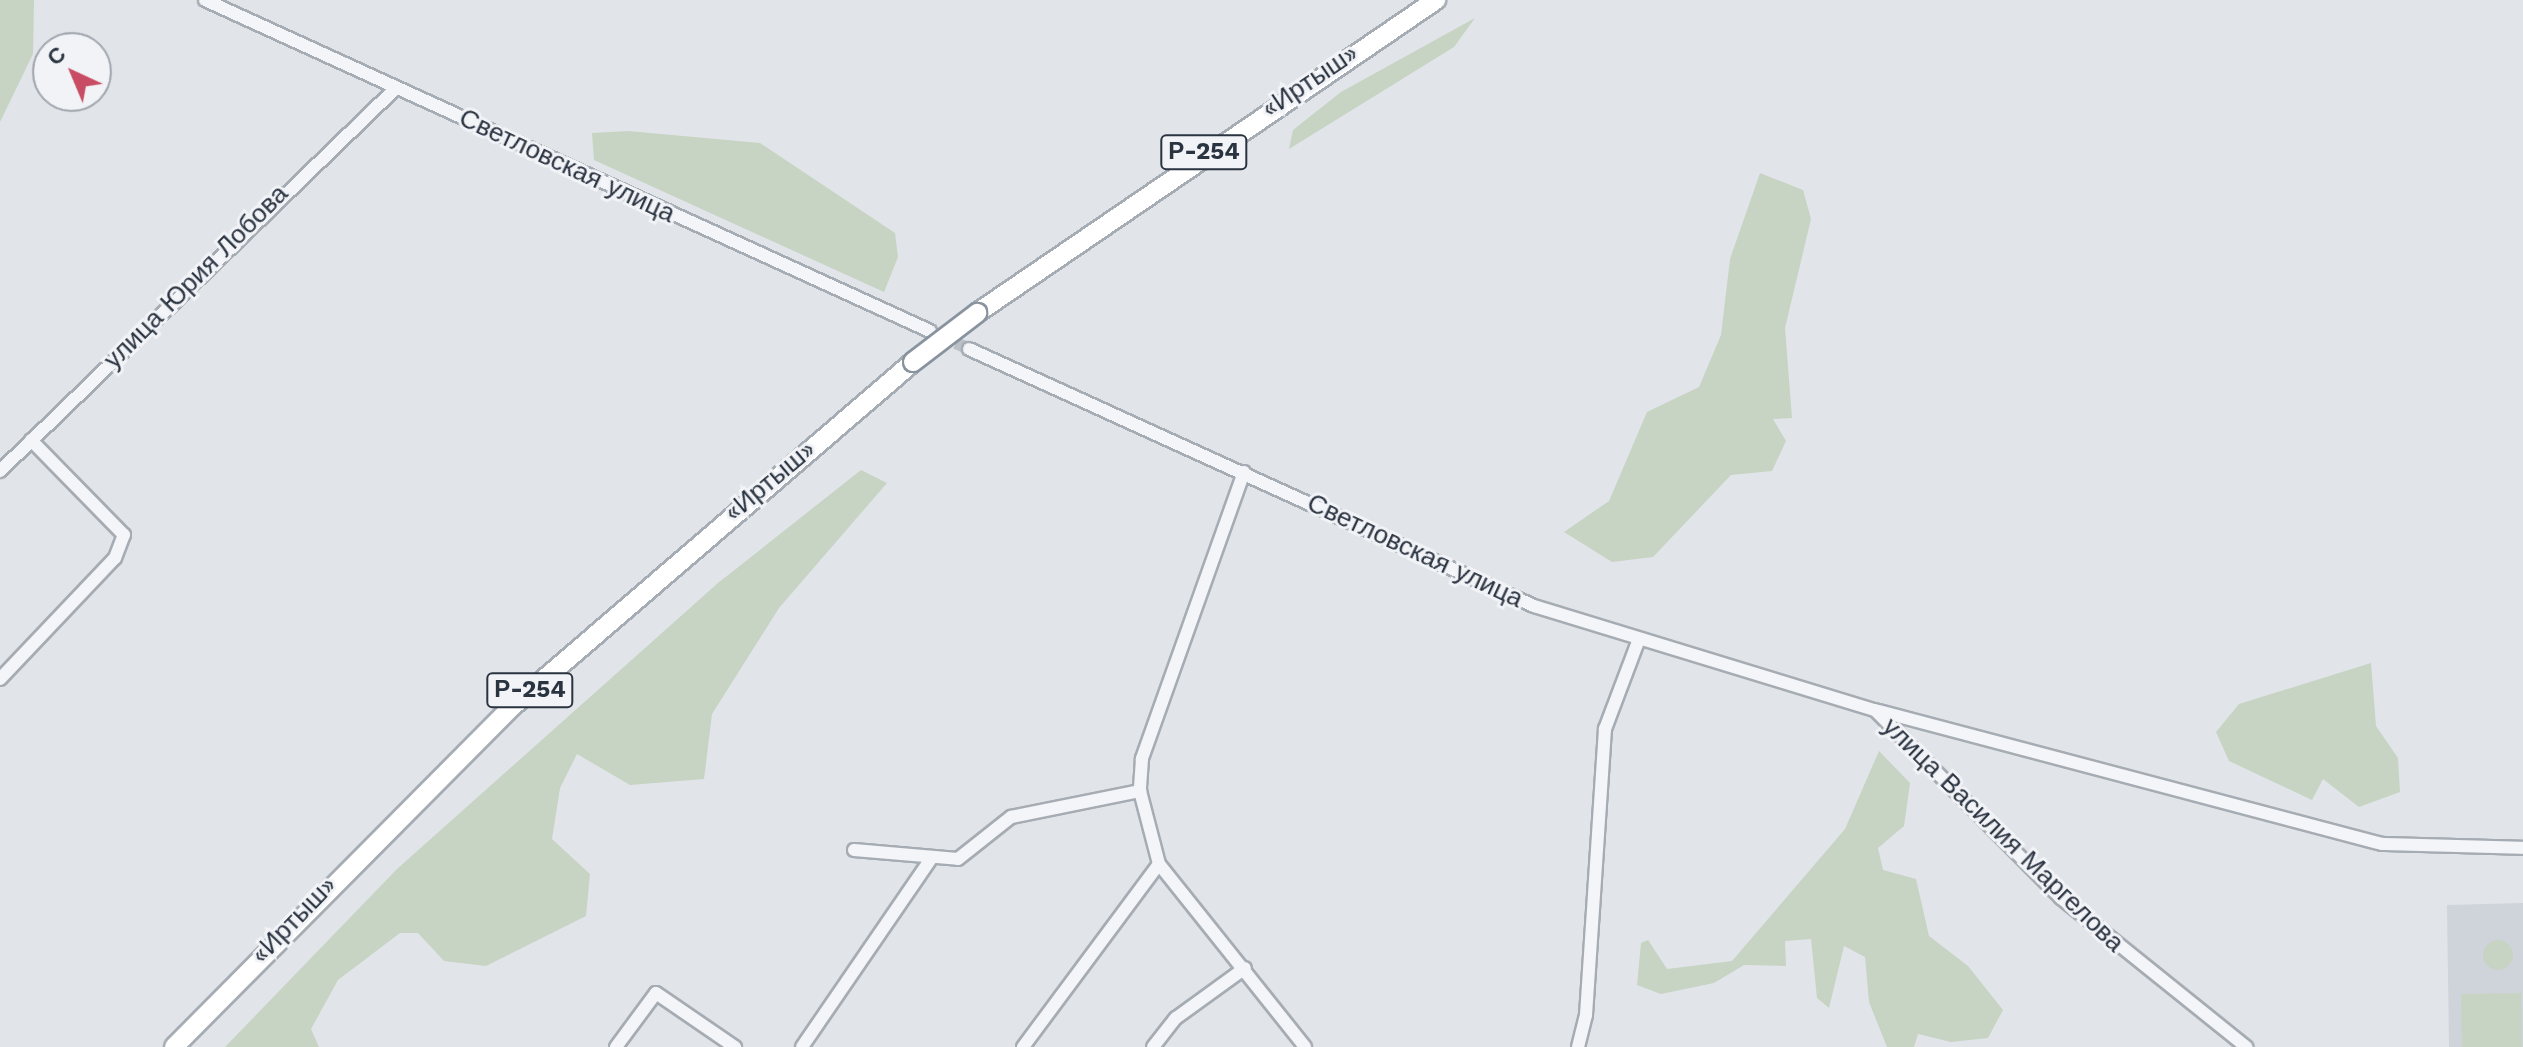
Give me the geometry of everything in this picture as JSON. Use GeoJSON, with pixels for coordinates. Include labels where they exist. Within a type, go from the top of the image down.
{"type":"FeatureCollection","features":[{"type":"Feature","properties":{"kind":"highway","name":"«Иртыш»"},"geometry":{"type":"LineString","coordinates":[[174,1047],[504,715],[913,362],[977,313],[1436,0]]}},
{"type":"Feature","properties":{"kind":"street","name":"Светловская улица"},"geometry":{"type":"LineString","coordinates":[[205,0],[930,331]]}},
{"type":"Feature","properties":{"kind":"street","name":"улица Юрия Лобова"},"geometry":{"type":"LineString","coordinates":[[0,471],[396,88]]}},
{"type":"Feature","properties":{"kind":"street","name":"Светловская улица"},"geometry":{"type":"LineString","coordinates":[[969,349],[1534,606],[1875,710],[2382,844],[2523,848]]}},
{"type":"Feature","properties":{"kind":"street"},"geometry":{"type":"LineString","coordinates":[[0,679],[115,558],[124,535],[31,440]]}},
{"type":"Feature","properties":{"kind":"street"},"geometry":{"type":"LineString","coordinates":[[1244,472],[1142,759],[1140,791],[1159,864],[1305,1047]]}},
{"type":"Feature","properties":{"kind":"street"},"geometry":{"type":"LineString","coordinates":[[1578,1047],[1586,1015],[1605,729],[1639,639]]}},
{"type":"Feature","properties":{"kind":"street","name":"улица Василия Маргелова"},"geometry":{"type":"LineString","coordinates":[[1875,710],[2071,908],[2246,1047]]}},
{"type":"Feature","properties":{"kind":"street"},"geometry":{"type":"LineString","coordinates":[[854,850],[932,857],[973,853],[1011,817],[1140,791]]}},
{"type":"Feature","properties":{"kind":"street"},"geometry":{"type":"LineString","coordinates":[[802,1047],[932,857]]}},
{"type":"Feature","properties":{"kind":"street"},"geometry":{"type":"LineString","coordinates":[[1023,1047],[1159,864]]}},
{"type":"Feature","properties":{"kind":"street"},"geometry":{"type":"LineString","coordinates":[[1153,1047],[1176,1018],[1245,968]]}},
{"type":"Feature","properties":{"kind":"street"},"geometry":{"type":"LineString","coordinates":[[616,1047],[656,993],[735,1047]]}},
{"type":"Feature","properties":{"kind":"shaded area"},"geometry":{"type":"Polygon","coordinates":[[[2523,903],[2523,1047],[2449,1047],[2447,905],[2523,903]]]}},
{"type":"Feature","properties":{"kind":"green space"},"geometry":{"type":"Polygon","coordinates":[[[0,0],[34,0],[32,56],[0,122],[0,0]]]}},
{"type":"Feature","properties":{"kind":"green space"},"geometry":{"type":"Polygon","coordinates":[[[1475,18],[1454,47],[1289,149],[1293,130],[1341,92],[1475,18]]]}},
{"type":"Feature","properties":{"kind":"green space"},"geometry":{"type":"Polygon","coordinates":[[[628,131],[760,143],[895,233],[898,257],[884,292],[594,160],[592,133],[628,131]]]}},
{"type":"Feature","properties":{"kind":"green space"},"geometry":{"type":"Polygon","coordinates":[[[1760,173],[1803,190],[1811,219],[1785,328],[1792,418],[1773,419],[1786,441],[1772,471],[1731,475],[1653,557],[1612,562],[1564,532],[1609,501],[1647,412],[1699,387],[1721,335],[1730,259],[1760,173]]]}},
{"type":"Feature","properties":{"kind":"green space"},"geometry":{"type":"Polygon","coordinates":[[[861,470],[887,483],[779,608],[712,714],[704,779],[630,785],[577,754],[560,788],[552,839],[590,874],[586,916],[486,966],[444,961],[418,933],[400,933],[338,980],[311,1029],[319,1047],[225,1047],[397,869],[718,583],[861,470]]]}},
{"type":"Feature","properties":{"kind":"green space"},"geometry":{"type":"Polygon","coordinates":[[[2371,663],[2376,726],[2398,758],[2400,792],[2359,807],[2323,779],[2312,800],[2229,761],[2216,732],[2239,704],[2371,663]]]}},
{"type":"Feature","properties":{"kind":"green space"},"geometry":{"type":"Polygon","coordinates":[[[1879,751],[1910,783],[1904,826],[1878,848],[1883,870],[1916,879],[1929,936],[1968,966],[2003,1010],[1988,1038],[1951,1042],[1918,1034],[1914,1047],[1887,1047],[1869,1002],[1865,957],[1844,946],[1829,1008],[1817,998],[1811,939],[1785,941],[1786,966],[1744,965],[1714,983],[1661,994],[1637,985],[1641,943],[1648,940],[1667,969],[1732,961],[1845,829],[1879,751]]]}},
{"type":"Feature","properties":{"kind":"green space"},"geometry":{"type":"Polygon","coordinates":[[[2498,940],[2504,941],[2512,949],[2512,961],[2504,969],[2498,970],[2492,969],[2484,961],[2483,955],[2484,949],[2492,941],[2498,940]]]}},
{"type":"Feature","properties":{"kind":"green space"},"geometry":{"type":"Polygon","coordinates":[[[2521,993],[2522,1047],[2462,1047],[2461,994],[2521,993]]]}},
{"type":"Feature","properties":{"kind":"tunnel"},"geometry":{"type":"LineString","coordinates":[[939,336],[969,349]]}}]}
